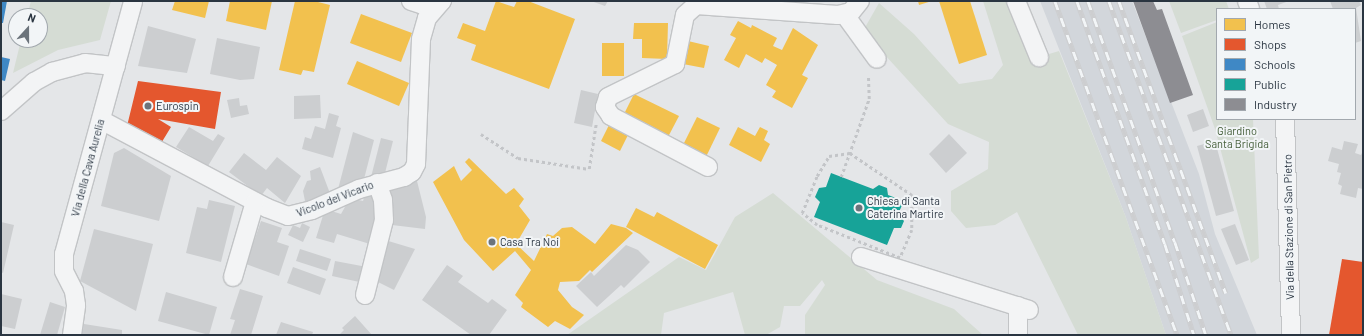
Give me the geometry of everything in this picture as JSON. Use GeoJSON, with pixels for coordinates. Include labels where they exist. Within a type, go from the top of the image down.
{"type":"FeatureCollection","features":[{"type":"Feature","properties":{"kind":"street","name":"Via della Cava Aurelia"},"geometry":{"type":"LineString","coordinates":[[72,335],[76,305],[74,291],[64,271],[64,254],[102,120],[133,1]]}},
{"type":"Feature","properties":{"kind":"street"},"geometry":{"type":"LineString","coordinates":[[411,1],[423,5],[442,1]]}},
{"type":"Feature","properties":{"kind":"street","name":"Vicolo del Vicario"},"geometry":{"type":"LineString","coordinates":[[102,120],[279,214],[292,216],[312,210],[377,182],[404,177],[414,168],[421,39],[427,18],[442,1]]}},
{"type":"Feature","properties":{"kind":"street"},"geometry":{"type":"LineString","coordinates":[[708,167],[611,116],[605,107],[608,97],[675,64],[685,15],[696,5],[845,15],[860,1]]}},
{"type":"Feature","properties":{"kind":"street"},"geometry":{"type":"LineString","coordinates":[[1016,1],[1039,57]]}},
{"type":"Feature","properties":{"kind":"street"},"geometry":{"type":"LineString","coordinates":[[845,15],[877,58]]}},
{"type":"Feature","properties":{"kind":"street"},"geometry":{"type":"LineString","coordinates":[[1,111],[34,82],[52,72],[85,63],[116,66]]}},
{"type":"Feature","properties":{"kind":"street","name":"Via della Stazione di San Pietro"},"geometry":{"type":"LineString","coordinates":[[1285,120],[1291,335]]}},
{"type":"Feature","properties":{"kind":"street"},"geometry":{"type":"LineString","coordinates":[[365,295],[384,220],[383,200],[377,182]]}},
{"type":"Feature","properties":{"kind":"street"},"geometry":{"type":"LineString","coordinates":[[233,277],[254,202]]}},
{"type":"Feature","properties":{"kind":"street"},"geometry":{"type":"LineString","coordinates":[[861,257],[938,284],[1024,308],[1018,335]]}},
{"type":"Feature","properties":{"kind":"path"},"geometry":{"type":"LineString","coordinates":[[841,177],[869,99],[868,75]]}},
{"type":"Feature","properties":{"kind":"path"},"geometry":{"type":"LineString","coordinates":[[481,134],[518,158],[589,169],[596,122]]}},
{"type":"Feature","properties":{"kind":"path"},"geometry":{"type":"LineString","coordinates":[[850,153],[912,195],[912,230],[900,258],[817,225],[802,213],[816,176],[829,156],[850,153]]}},
{"type":"Feature","properties":{"kind":"shaded area"},"geometry":{"type":"Polygon","coordinates":[[[1040,1],[1132,1],[1199,174],[1215,234],[1257,335],[1166,335],[1125,215],[1040,1]]]}},
{"type":"Feature","properties":{"kind":"green space"},"geometry":{"type":"Polygon","coordinates":[[[31,1],[111,1],[100,40],[58,50],[13,73],[19,48],[48,48],[48,8],[29,8],[31,1]]]}},
{"type":"Feature","properties":{"kind":"green space"},"geometry":{"type":"Polygon","coordinates":[[[983,1],[1016,1],[1039,57],[1059,51],[1125,215],[1166,335],[1078,335],[1017,212],[995,225],[966,228],[951,211],[951,191],[988,169],[989,142],[948,124],[863,31],[879,3],[914,34],[959,84],[992,79],[1003,65],[983,1]]]}},
{"type":"Feature","properties":{"kind":"green space"},"geometry":{"type":"Polygon","coordinates":[[[1169,1],[1226,1],[1229,8],[1216,8],[1216,20],[1181,33],[1169,1]]]}},
{"type":"Feature","properties":{"kind":"green space","name":"Giardino Santa Brigida"},"geometry":{"type":"Polygon","coordinates":[[[1216,22],[1216,120],[1253,120],[1259,258],[1251,263],[1215,129],[1182,36],[1216,22]]]}},
{"type":"Feature","properties":{"kind":"green space"},"geometry":{"type":"Polygon","coordinates":[[[773,193],[877,280],[954,309],[983,335],[805,335],[805,315],[825,285],[822,280],[800,306],[784,306],[780,327],[766,335],[745,335],[733,292],[664,313],[661,335],[567,335],[679,257],[706,270],[735,217],[773,193]]]}},
{"type":"Feature","properties":{"kind":"building: Homes"},"geometry":{"type":"Polygon","coordinates":[[[175,1],[209,1],[205,18],[172,10],[175,1]]]}},
{"type":"Feature","properties":{"kind":"building: Homes"},"geometry":{"type":"Polygon","coordinates":[[[230,1],[272,1],[266,30],[226,21],[230,1]]]}},
{"type":"Feature","properties":{"kind":"building: Homes"},"geometry":{"type":"Polygon","coordinates":[[[295,1],[314,1],[330,5],[314,72],[303,70],[301,75],[279,70],[295,1]]]}},
{"type":"Feature","properties":{"kind":"building: Homes"},"geometry":{"type":"Polygon","coordinates":[[[496,1],[514,7],[517,1],[528,1],[575,19],[549,89],[471,60],[476,45],[457,38],[463,23],[485,31],[496,1]]]}},
{"type":"Feature","properties":{"kind":"building: Homes"},"geometry":{"type":"Polygon","coordinates":[[[918,1],[932,1],[919,5],[918,1]]]}},
{"type":"Feature","properties":{"kind":"building: Homes"},"geometry":{"type":"Polygon","coordinates":[[[939,1],[970,1],[987,55],[959,64],[939,1]]]}},
{"type":"Feature","properties":{"kind":"building: Homes"},"geometry":{"type":"Polygon","coordinates":[[[361,14],[412,33],[401,62],[350,43],[361,14]]]}},
{"type":"Feature","properties":{"kind":"building: Homes"},"geometry":{"type":"Polygon","coordinates":[[[738,21],[751,28],[752,25],[777,38],[773,46],[782,50],[793,28],[818,45],[802,75],[808,78],[792,108],[772,97],[776,91],[766,85],[777,65],[765,58],[762,63],[746,54],[739,68],[724,60],[736,38],[730,35],[738,21]]]}},
{"type":"Feature","properties":{"kind":"building: Homes"},"geometry":{"type":"Polygon","coordinates":[[[634,23],[668,23],[667,59],[642,58],[642,39],[633,39],[634,23]]]}},
{"type":"Feature","properties":{"kind":"building: Homes"},"geometry":{"type":"Polygon","coordinates":[[[688,41],[709,46],[704,68],[683,64],[688,41]]]}},
{"type":"Feature","properties":{"kind":"building: Homes"},"geometry":{"type":"Polygon","coordinates":[[[602,43],[624,43],[624,76],[602,76],[602,43]]]}},
{"type":"Feature","properties":{"kind":"building: Homes"},"geometry":{"type":"Polygon","coordinates":[[[357,61],[409,83],[399,106],[347,84],[357,61]]]}},
{"type":"Feature","properties":{"kind":"building: Homes"},"geometry":{"type":"Polygon","coordinates":[[[634,94],[679,116],[668,137],[624,114],[634,94]]]}},
{"type":"Feature","properties":{"kind":"building: Homes"},"geometry":{"type":"Polygon","coordinates":[[[697,117],[720,128],[704,161],[681,149],[697,117]]]}},
{"type":"Feature","properties":{"kind":"building: Homes"},"geometry":{"type":"Polygon","coordinates":[[[611,121],[630,131],[620,151],[601,141],[611,121]]]}},
{"type":"Feature","properties":{"kind":"building: Homes"},"geometry":{"type":"Polygon","coordinates":[[[738,127],[755,136],[760,127],[768,131],[764,140],[770,144],[761,162],[729,145],[738,127]]]}},
{"type":"Feature","properties":{"kind":"building: Homes","name":"Casa Tra Noi"},"geometry":{"type":"Polygon","coordinates":[[[469,158],[506,194],[514,188],[524,199],[519,206],[530,220],[516,244],[534,261],[547,234],[553,236],[562,228],[572,227],[595,244],[611,224],[626,228],[633,233],[592,272],[590,270],[579,281],[560,282],[558,290],[572,307],[584,315],[570,329],[555,321],[548,327],[521,307],[523,303],[515,295],[531,270],[515,251],[493,271],[464,240],[433,182],[454,166],[461,181],[472,170],[465,162],[469,158]]]}},
{"type":"Feature","properties":{"kind":"building: Homes"},"geometry":{"type":"Polygon","coordinates":[[[636,208],[654,217],[657,212],[718,245],[705,269],[626,227],[636,208]]]}},
{"type":"Feature","properties":{"kind":"building: Shops"},"geometry":{"type":"Polygon","coordinates":[[[138,81],[221,92],[215,129],[158,119],[171,127],[160,145],[127,126],[138,81]]]}},
{"type":"Feature","properties":{"kind":"building: Shops"},"geometry":{"type":"Polygon","coordinates":[[[1342,259],[1363,262],[1363,335],[1329,335],[1342,259]]]}},
{"type":"Feature","properties":{"kind":"building: Schools"},"geometry":{"type":"Polygon","coordinates":[[[1,1],[7,1],[3,23],[1,23],[1,1]]]}},
{"type":"Feature","properties":{"kind":"building: Schools"},"geometry":{"type":"Polygon","coordinates":[[[1,57],[10,59],[5,81],[1,80],[1,57]]]}},
{"type":"Feature","properties":{"kind":"building: Public","name":"Chiesa di Santa Caterina Martire"},"geometry":{"type":"Polygon","coordinates":[[[831,173],[873,189],[879,185],[887,188],[888,195],[904,201],[898,214],[904,221],[901,228],[894,228],[887,245],[814,217],[820,202],[815,197],[819,188],[826,187],[831,173]]]}},
{"type":"Feature","properties":{"kind":"building: Industry"},"geometry":{"type":"Polygon","coordinates":[[[1133,1],[1153,1],[1157,10],[1162,9],[1193,95],[1170,103],[1133,1]]]}},
{"type":"Feature","properties":{"kind":"building: Other"},"geometry":{"type":"Polygon","coordinates":[[[591,1],[608,1],[605,6],[591,1]]]}},
{"type":"Feature","properties":{"kind":"building: Other"},"geometry":{"type":"Polygon","coordinates":[[[1264,1],[1289,1],[1278,5],[1279,8],[1267,8],[1264,1]]]}},
{"type":"Feature","properties":{"kind":"building: Other"},"geometry":{"type":"Polygon","coordinates":[[[1330,1],[1359,1],[1361,5],[1356,8],[1333,8],[1330,1]]]}},
{"type":"Feature","properties":{"kind":"building: Other"},"geometry":{"type":"Polygon","coordinates":[[[1356,8],[1361,41],[1356,43],[1356,8]]]}},
{"type":"Feature","properties":{"kind":"building: Other"},"geometry":{"type":"Polygon","coordinates":[[[148,26],[196,39],[187,73],[138,66],[148,26]]]}},
{"type":"Feature","properties":{"kind":"building: Other"},"geometry":{"type":"Polygon","coordinates":[[[217,38],[260,47],[254,79],[240,80],[210,74],[217,38]]]}},
{"type":"Feature","properties":{"kind":"building: Other"},"geometry":{"type":"Polygon","coordinates":[[[581,90],[598,94],[592,127],[574,123],[581,90]]]}},
{"type":"Feature","properties":{"kind":"building: Other"},"geometry":{"type":"Polygon","coordinates":[[[320,95],[321,118],[294,119],[294,96],[320,95]]]}},
{"type":"Feature","properties":{"kind":"building: Other"},"geometry":{"type":"Polygon","coordinates":[[[239,98],[240,106],[247,105],[249,114],[231,118],[227,100],[239,98]]]}},
{"type":"Feature","properties":{"kind":"building: Other"},"geometry":{"type":"Polygon","coordinates":[[[1203,109],[1209,126],[1193,132],[1187,115],[1203,109]]]}},
{"type":"Feature","properties":{"kind":"building: Other"},"geometry":{"type":"Polygon","coordinates":[[[329,113],[339,116],[336,126],[341,128],[333,158],[302,149],[305,137],[311,139],[315,126],[325,129],[329,113]]]}},
{"type":"Feature","properties":{"kind":"building: Other"},"geometry":{"type":"Polygon","coordinates":[[[189,127],[213,141],[218,134],[225,138],[208,166],[176,147],[189,127]]]}},
{"type":"Feature","properties":{"kind":"building: Other"},"geometry":{"type":"Polygon","coordinates":[[[353,132],[374,140],[363,183],[337,193],[353,132]]]}},
{"type":"Feature","properties":{"kind":"building: Other"},"geometry":{"type":"Polygon","coordinates":[[[949,134],[967,153],[946,173],[929,154],[949,134]]]}},
{"type":"Feature","properties":{"kind":"building: Other"},"geometry":{"type":"Polygon","coordinates":[[[381,138],[393,141],[384,177],[370,181],[381,138]]]}},
{"type":"Feature","properties":{"kind":"building: Other"},"geometry":{"type":"Polygon","coordinates":[[[1215,141],[1234,211],[1216,216],[1197,146],[1215,141]]]}},
{"type":"Feature","properties":{"kind":"building: Other"},"geometry":{"type":"Polygon","coordinates":[[[1344,141],[1358,144],[1355,153],[1361,155],[1363,151],[1363,189],[1358,188],[1356,198],[1340,194],[1342,186],[1338,184],[1341,173],[1337,172],[1339,164],[1328,161],[1332,147],[1342,150],[1344,141]]]}},
{"type":"Feature","properties":{"kind":"building: Other"},"geometry":{"type":"Polygon","coordinates":[[[124,148],[171,176],[159,221],[101,206],[114,153],[124,148]]]}},
{"type":"Feature","properties":{"kind":"building: Other"},"geometry":{"type":"Polygon","coordinates":[[[244,153],[266,170],[277,157],[301,176],[285,203],[267,188],[261,196],[229,172],[244,153]]]}},
{"type":"Feature","properties":{"kind":"building: Other"},"geometry":{"type":"Polygon","coordinates":[[[320,167],[331,196],[306,206],[303,191],[307,181],[311,180],[310,171],[320,167]]]}},
{"type":"Feature","properties":{"kind":"building: Other"},"geometry":{"type":"Polygon","coordinates":[[[416,177],[426,217],[425,229],[392,225],[394,208],[388,209],[382,186],[416,177]]]}},
{"type":"Feature","properties":{"kind":"building: Other"},"geometry":{"type":"Polygon","coordinates":[[[366,192],[380,197],[374,218],[378,219],[370,244],[337,234],[334,243],[316,238],[325,209],[341,214],[350,198],[363,201],[366,192]]]}},
{"type":"Feature","properties":{"kind":"building: Other"},"geometry":{"type":"Polygon","coordinates":[[[209,200],[235,206],[221,262],[186,253],[197,207],[207,209],[209,200]]]}},
{"type":"Feature","properties":{"kind":"building: Other"},"geometry":{"type":"Polygon","coordinates":[[[261,221],[282,228],[277,242],[289,246],[279,276],[246,264],[261,221]]]}},
{"type":"Feature","properties":{"kind":"building: Other"},"geometry":{"type":"Polygon","coordinates":[[[1,222],[14,225],[3,273],[1,272],[1,222]]]}},
{"type":"Feature","properties":{"kind":"building: Other"},"geometry":{"type":"Polygon","coordinates":[[[302,223],[310,227],[303,242],[288,235],[293,225],[300,228],[302,223]]]}},
{"type":"Feature","properties":{"kind":"building: Other"},"geometry":{"type":"Polygon","coordinates":[[[1235,224],[1249,260],[1236,265],[1221,229],[1235,224]]]}},
{"type":"Feature","properties":{"kind":"building: Other"},"geometry":{"type":"Polygon","coordinates":[[[94,229],[153,244],[136,311],[80,281],[94,229]]]}},
{"type":"Feature","properties":{"kind":"building: Other"},"geometry":{"type":"Polygon","coordinates":[[[385,240],[415,249],[394,290],[376,281],[385,240]]]}},
{"type":"Feature","properties":{"kind":"building: Other"},"geometry":{"type":"Polygon","coordinates":[[[626,245],[638,250],[650,262],[624,288],[621,285],[597,307],[576,286],[591,272],[594,276],[626,245]]]}},
{"type":"Feature","properties":{"kind":"building: Other"},"geometry":{"type":"Polygon","coordinates":[[[300,249],[331,259],[327,271],[296,261],[300,249]]]}},
{"type":"Feature","properties":{"kind":"building: Other"},"geometry":{"type":"Polygon","coordinates":[[[335,261],[367,267],[364,283],[332,276],[335,261]]]}},
{"type":"Feature","properties":{"kind":"building: Other"},"geometry":{"type":"Polygon","coordinates":[[[447,265],[463,276],[458,282],[488,303],[492,299],[507,310],[489,335],[471,335],[422,300],[447,265]]]}},
{"type":"Feature","properties":{"kind":"building: Other"},"geometry":{"type":"Polygon","coordinates":[[[293,267],[326,279],[320,295],[287,283],[293,267]]]}},
{"type":"Feature","properties":{"kind":"building: Other"},"geometry":{"type":"Polygon","coordinates":[[[240,289],[263,296],[251,335],[230,335],[235,320],[230,319],[240,289]]]}},
{"type":"Feature","properties":{"kind":"building: Other"},"geometry":{"type":"Polygon","coordinates":[[[166,292],[217,307],[209,335],[158,321],[166,292]]]}},
{"type":"Feature","properties":{"kind":"building: Other"},"geometry":{"type":"Polygon","coordinates":[[[1,294],[22,299],[15,329],[1,326],[1,294]]]}},
{"type":"Feature","properties":{"kind":"building: Other"},"geometry":{"type":"Polygon","coordinates":[[[50,302],[65,307],[57,335],[40,335],[50,302]]]}},
{"type":"Feature","properties":{"kind":"building: Other"},"geometry":{"type":"Polygon","coordinates":[[[355,316],[372,335],[339,335],[344,330],[342,328],[355,316]]]}},
{"type":"Feature","properties":{"kind":"building: Other"},"geometry":{"type":"Polygon","coordinates":[[[281,322],[313,332],[312,335],[276,335],[281,322]]]}},
{"type":"Feature","properties":{"kind":"building: Other"},"geometry":{"type":"Polygon","coordinates":[[[84,324],[122,330],[122,335],[82,335],[84,324]]]}},
{"type":"Feature","properties":{"kind":"railway"},"geometry":{"type":"LineString","coordinates":[[1055,1],[1177,335]]}},
{"type":"Feature","properties":{"kind":"railway"},"geometry":{"type":"LineString","coordinates":[[1077,1],[1165,244],[1194,335]]}},
{"type":"Feature","properties":{"kind":"railway"},"geometry":{"type":"LineString","coordinates":[[1088,1],[1175,242],[1206,335]]}},
{"type":"Feature","properties":{"kind":"railway"},"geometry":{"type":"LineString","coordinates":[[1109,1],[1231,335]]}},
{"type":"Feature","properties":{"kind":"railway"},"geometry":{"type":"LineString","coordinates":[[1119,1],[1226,293]]}},
{"type":"Feature","properties":{"kind":"place","name":"Eurospin"},"geometry":{"type":"Point","coordinates":[148,106]}},
{"type":"Feature","properties":{"kind":"place","name":"Chiesa di Santa Caterina Martire"},"geometry":{"type":"Point","coordinates":[859,208]}},
{"type":"Feature","properties":{"kind":"place","name":"Casa Tra Noi"},"geometry":{"type":"Point","coordinates":[492,242]}}]}
